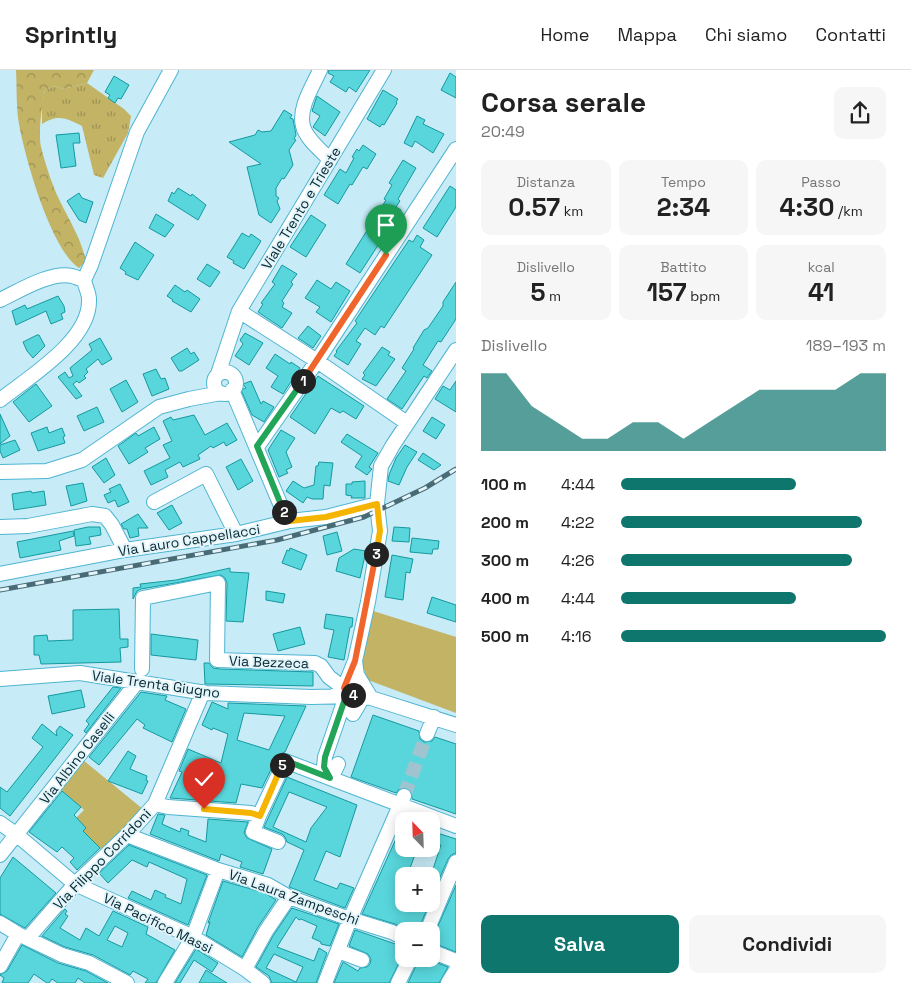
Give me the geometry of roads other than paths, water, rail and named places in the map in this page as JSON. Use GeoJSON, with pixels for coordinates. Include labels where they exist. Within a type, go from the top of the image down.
{"type":"FeatureCollection","features":[{"type":"Feature","properties":{"kind":"street"},"geometry":{"type":"LineString","coordinates":[[0,400],[66,348],[80,328],[87,312],[89,298],[84,280],[91,265],[137,132],[171,70]]}},
{"type":"Feature","properties":{"kind":"street"},"geometry":{"type":"LineString","coordinates":[[320,70],[307,100],[303,116],[303,126],[313,142],[330,160]]}},
{"type":"Feature","properties":{"kind":"street","name":"Viale Trento e Trieste"},"geometry":{"type":"LineString","coordinates":[[221,375],[239,311],[384,70]]}},
{"type":"Feature","properties":{"kind":"street"},"geometry":{"type":"LineString","coordinates":[[257,446],[317,361],[456,149]]}},
{"type":"Feature","properties":{"kind":"street"},"geometry":{"type":"LineString","coordinates":[[0,300],[32,284],[54,277],[71,276],[84,280]]}},
{"type":"Feature","properties":{"kind":"street"},"geometry":{"type":"LineString","coordinates":[[239,311],[317,361],[407,424]]}},
{"type":"Feature","properties":{"kind":"street"},"geometry":{"type":"LineString","coordinates":[[354,714],[352,695],[355,661],[380,531],[377,504],[381,466],[456,350]]}},
{"type":"Feature","properties":{"kind":"street"},"geometry":{"type":"LineString","coordinates":[[0,472],[47,471],[82,460],[159,407],[226,392],[235,381],[221,375]]}},
{"type":"Feature","properties":{"kind":"street"},"geometry":{"type":"LineString","coordinates":[[221,375],[216,389],[226,392],[257,446],[284,512],[290,521]]}},
{"type":"Feature","properties":{"kind":"street"},"geometry":{"type":"LineString","coordinates":[[189,399],[221,375]]}},
{"type":"Feature","properties":{"kind":"street"},"geometry":{"type":"LineString","coordinates":[[154,502],[206,474],[236,534]]}},
{"type":"Feature","properties":{"kind":"street","name":"Via Lauro Cappellacci"},"geometry":{"type":"LineString","coordinates":[[0,574],[125,550],[236,534],[290,521],[326,517],[377,504]]}},
{"type":"Feature","properties":{"kind":"street"},"geometry":{"type":"LineString","coordinates":[[0,527],[28,526],[92,514],[105,516],[125,550]]}},
{"type":"Feature","properties":{"kind":"street","name":"Via Bezzeca"},"geometry":{"type":"LineString","coordinates":[[140,675],[143,598],[218,583],[217,660],[315,663],[321,666],[329,677],[352,695]]}},
{"type":"Feature","properties":{"kind":"street"},"geometry":{"type":"LineString","coordinates":[[330,778],[324,767],[325,757],[352,695],[358,675],[355,661]]}},
{"type":"Feature","properties":{"kind":"street","name":"Viale Trenta Giugno"},"geometry":{"type":"LineString","coordinates":[[0,678],[80,673],[140,675],[202,692],[311,697],[352,695]]}},
{"type":"Feature","properties":{"kind":"street","name":"Via Albino Caselli"},"geometry":{"type":"LineString","coordinates":[[0,855],[140,675]]}},
{"type":"Feature","properties":{"kind":"street","name":"Via Filippo Corridoni"},"geometry":{"type":"LineString","coordinates":[[0,965],[23,936],[127,836],[155,804],[202,692]]}},
{"type":"Feature","properties":{"kind":"street"},"geometry":{"type":"LineString","coordinates":[[352,695],[456,724]]}},
{"type":"Feature","properties":{"kind":"street"},"geometry":{"type":"LineString","coordinates":[[427,734],[434,718]]}},
{"type":"Feature","properties":{"kind":"street"},"geometry":{"type":"LineString","coordinates":[[278,842],[253,832],[284,760],[330,778],[402,801],[456,826]]}},
{"type":"Feature","properties":{"kind":"street"},"geometry":{"type":"LineString","coordinates":[[330,778],[338,764]]}},
{"type":"Feature","properties":{"kind":"street"},"geometry":{"type":"LineString","coordinates":[[325,983],[350,920],[402,801]]}},
{"type":"Feature","properties":{"kind":"street"},"geometry":{"type":"LineString","coordinates":[[155,804],[168,807],[251,813],[260,816]]}},
{"type":"Feature","properties":{"kind":"street","name":"Via Pacifico Massi"},"geometry":{"type":"LineString","coordinates":[[0,824],[17,835],[75,884],[193,937],[245,969],[263,983]]}},
{"type":"Feature","properties":{"kind":"street","name":"Via Laura Zampeschi"},"geometry":{"type":"LineString","coordinates":[[127,836],[218,870],[268,885],[289,897],[350,920],[395,934]]}},
{"type":"Feature","properties":{"kind":"street"},"geometry":{"type":"LineString","coordinates":[[431,922],[456,862]]}},
{"type":"Feature","properties":{"kind":"street"},"geometry":{"type":"LineString","coordinates":[[165,983],[193,937],[218,870]]}},
{"type":"Feature","properties":{"kind":"street"},"geometry":{"type":"LineString","coordinates":[[245,969],[266,931],[289,897]]}},
{"type":"Feature","properties":{"kind":"street"},"geometry":{"type":"LineString","coordinates":[[0,923],[62,955],[89,964],[127,983]]}},
{"type":"Feature","properties":{"kind":"street"},"geometry":{"type":"LineString","coordinates":[[338,951],[362,960]]}},
{"type":"Feature","properties":{"kind":"street"},"geometry":{"type":"LineString","coordinates":[[440,955],[456,961]]}},
{"type":"Feature","properties":{"kind":"street"},"geometry":{"type":"LineString","coordinates":[[398,983],[406,967]]}},
{"type":"Feature","properties":{"kind":"street"},"geometry":{"type":"LineString","coordinates":[[448,983],[456,970]]}},
{"type":"Feature","properties":{"kind":"tunnel"},"geometry":{"type":"LineString","coordinates":[[404,796],[427,734]]}},
{"type":"Feature","properties":{"kind":"railway"},"geometry":{"type":"LineString","coordinates":[[0,590],[277,540],[364,517],[425,488],[456,469]]}}]}
